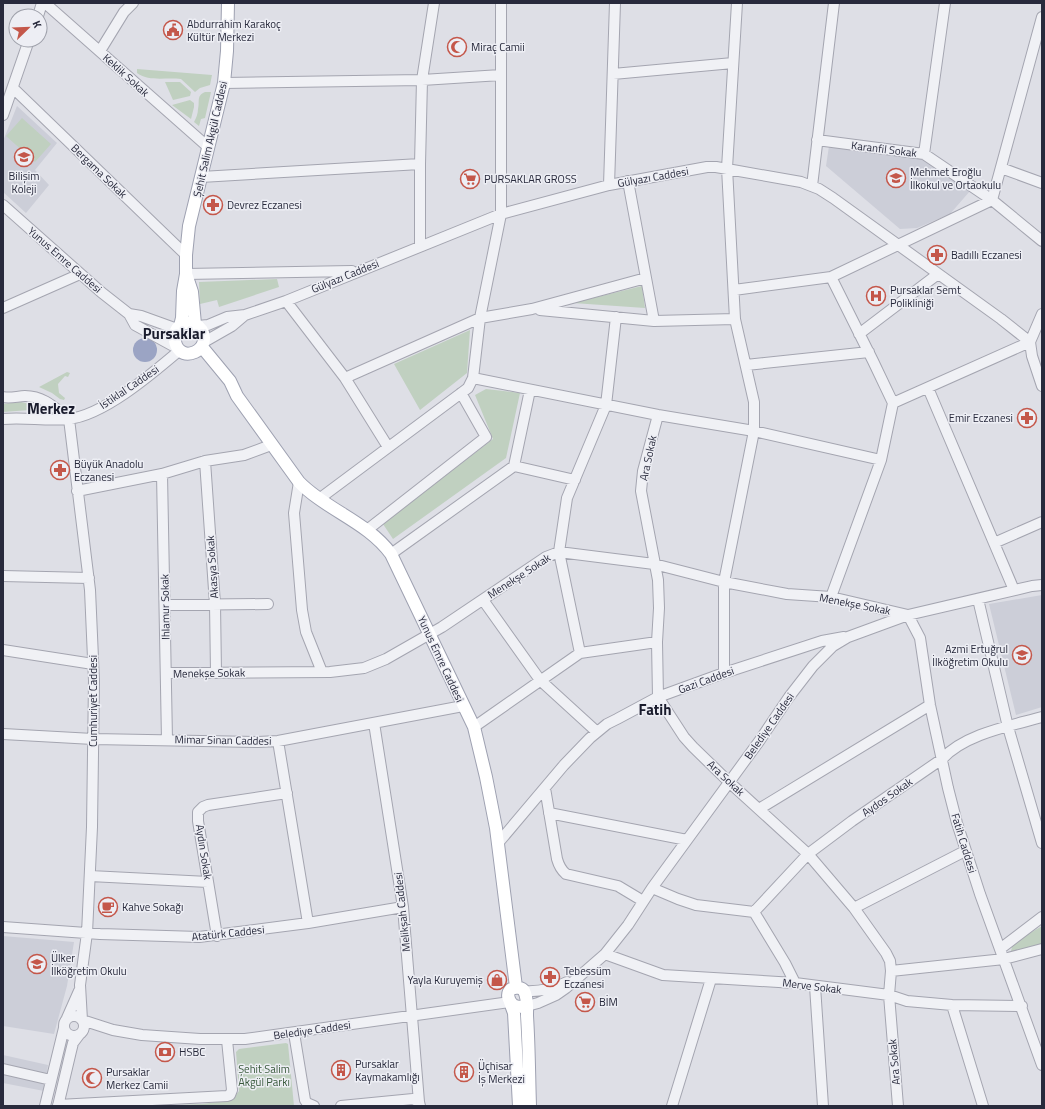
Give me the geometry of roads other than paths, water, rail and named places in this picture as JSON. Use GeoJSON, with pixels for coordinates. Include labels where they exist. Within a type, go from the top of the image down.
{"type":"FeatureCollection","features":[{"type":"Feature","properties":{"kind":"main road","name":"Şehit Salim Akgül Caddesi"},"geometry":{"type":"LineString","coordinates":[[186,274],[189,226],[224,83],[227,51],[228,3]]}},
{"type":"Feature","properties":{"kind":"main road"},"geometry":{"type":"LineString","coordinates":[[186,274],[192,292],[197,325],[204,333],[200,347],[188,353],[179,349],[175,344],[174,336],[182,318],[183,291],[186,274]]}},
{"type":"Feature","properties":{"kind":"main road"},"geometry":{"type":"LineString","coordinates":[[179,327],[189,323],[197,325]]}},
{"type":"Feature","properties":{"kind":"main road","name":"Yunus Emre Caddesi"},"geometry":{"type":"LineString","coordinates":[[200,347],[198,355],[209,364],[225,386],[237,396],[299,482],[319,498],[367,530],[381,542],[391,554],[474,727],[499,842],[520,989],[527,1006],[530,1106]]}},
{"type":"Feature","properties":{"kind":"main road"},"geometry":{"type":"LineString","coordinates":[[519,1106],[514,1013],[508,998],[511,988],[520,989]]}},
{"type":"Feature","properties":{"kind":"main road"},"geometry":{"type":"LineString","coordinates":[[510,1002],[515,1006],[527,1006]]}},
{"type":"Feature","properties":{"kind":"street","name":"Keklik Sokak"},"geometry":{"type":"LineString","coordinates":[[44,3],[208,147]]}},
{"type":"Feature","properties":{"kind":"street"},"geometry":{"type":"LineString","coordinates":[[100,51],[124,12],[133,3]]}},
{"type":"Feature","properties":{"kind":"street"},"geometry":{"type":"LineString","coordinates":[[420,246],[422,80],[434,3]]}},
{"type":"Feature","properties":{"kind":"street"},"geometry":{"type":"LineString","coordinates":[[319,498],[468,388],[473,378],[480,318],[501,214],[500,3]]}},
{"type":"Feature","properties":{"kind":"street"},"geometry":{"type":"LineString","coordinates":[[609,185],[615,3]]}},
{"type":"Feature","properties":{"kind":"street"},"geometry":{"type":"LineString","coordinates":[[724,673],[724,582],[754,431],[754,402],[735,319],[727,168],[737,3]]}},
{"type":"Feature","properties":{"kind":"street"},"geometry":{"type":"LineString","coordinates":[[812,186],[834,3]]}},
{"type":"Feature","properties":{"kind":"street"},"geometry":{"type":"LineString","coordinates":[[924,154],[945,3]]}},
{"type":"Feature","properties":{"kind":"street"},"geometry":{"type":"LineString","coordinates":[[734,290],[831,278],[992,200],[1042,17]]}},
{"type":"Feature","properties":{"kind":"street"},"geometry":{"type":"LineString","coordinates":[[3,115],[26,48]]}},
{"type":"Feature","properties":{"kind":"street"},"geometry":{"type":"LineString","coordinates":[[613,74],[733,63]]}},
{"type":"Feature","properties":{"kind":"street"},"geometry":{"type":"LineString","coordinates":[[224,83],[422,80],[501,76]]}},
{"type":"Feature","properties":{"kind":"street","name":"Bergama Sokak"},"geometry":{"type":"LineString","coordinates":[[12,88],[186,255]]}},
{"type":"Feature","properties":{"kind":"street","name":"Karanfil Sokak"},"geometry":{"type":"LineString","coordinates":[[817,140],[924,154],[992,200],[1042,241]]}},
{"type":"Feature","properties":{"kind":"street"},"geometry":{"type":"LineString","coordinates":[[201,178],[420,164]]}},
{"type":"Feature","properties":{"kind":"street","name":"Gülyazı Caddesi"},"geometry":{"type":"LineString","coordinates":[[197,325],[208,325],[286,301],[501,214],[609,185],[707,167],[727,168],[801,182],[812,186],[833,198],[1001,319],[1030,342]]}},
{"type":"Feature","properties":{"kind":"street"},"geometry":{"type":"LineString","coordinates":[[1001,168],[1042,182]]}},
{"type":"Feature","properties":{"kind":"street"},"geometry":{"type":"LineString","coordinates":[[628,181],[654,321]]}},
{"type":"Feature","properties":{"kind":"street","name":"Yunus Emre Caddesi"},"geometry":{"type":"LineString","coordinates":[[3,205],[80,274],[129,314],[135,325],[179,349]]}},
{"type":"Feature","properties":{"kind":"street"},"geometry":{"type":"LineString","coordinates":[[186,274],[358,271]]}},
{"type":"Feature","properties":{"kind":"street"},"geometry":{"type":"LineString","coordinates":[[3,308],[80,274]]}},
{"type":"Feature","properties":{"kind":"street"},"geometry":{"type":"LineString","coordinates":[[860,334],[938,274]]}},
{"type":"Feature","properties":{"kind":"street"},"geometry":{"type":"LineString","coordinates":[[345,378],[480,318],[532,309],[646,278]]}},
{"type":"Feature","properties":{"kind":"street"},"geometry":{"type":"LineString","coordinates":[[831,278],[869,352],[893,404],[881,460],[831,597]]}},
{"type":"Feature","properties":{"kind":"street"},"geometry":{"type":"LineString","coordinates":[[286,301],[345,378],[388,447]]}},
{"type":"Feature","properties":{"kind":"street"},"geometry":{"type":"LineString","coordinates":[[532,309],[654,321],[735,319]]}},
{"type":"Feature","properties":{"kind":"street"},"geometry":{"type":"LineString","coordinates":[[129,314],[179,327]]}},
{"type":"Feature","properties":{"kind":"street"},"geometry":{"type":"LineString","coordinates":[[200,347],[232,326],[245,314]]}},
{"type":"Feature","properties":{"kind":"street"},"geometry":{"type":"LineString","coordinates":[[1042,314],[1030,342],[1032,356],[1042,386]]}},
{"type":"Feature","properties":{"kind":"street"},"geometry":{"type":"LineString","coordinates":[[580,652],[560,552],[567,498],[606,405],[616,317]]}},
{"type":"Feature","properties":{"kind":"street"},"geometry":{"type":"LineString","coordinates":[[893,404],[1030,342]]}},
{"type":"Feature","properties":{"kind":"street","name":"İstiklal Caddesi"},"geometry":{"type":"LineString","coordinates":[[3,419],[69,419],[96,410],[144,379],[179,349]]}},
{"type":"Feature","properties":{"kind":"street"},"geometry":{"type":"LineString","coordinates":[[746,365],[869,352]]}},
{"type":"Feature","properties":{"kind":"street"},"geometry":{"type":"LineString","coordinates":[[473,378],[658,415],[754,431],[881,460]]}},
{"type":"Feature","properties":{"kind":"street"},"geometry":{"type":"LineString","coordinates":[[928,388],[1014,590]]}},
{"type":"Feature","properties":{"kind":"street"},"geometry":{"type":"LineString","coordinates":[[391,554],[514,466],[530,390]]}},
{"type":"Feature","properties":{"kind":"street"},"geometry":{"type":"LineString","coordinates":[[367,530],[486,437],[461,393]]}},
{"type":"Feature","properties":{"kind":"street"},"geometry":{"type":"LineString","coordinates":[[3,397],[26,396],[42,399],[50,403],[69,419]]}},
{"type":"Feature","properties":{"kind":"street","name":"Ara Sokak"},"geometry":{"type":"LineString","coordinates":[[658,415],[645,464],[642,486],[643,501],[658,580],[658,697],[684,737],[729,782],[808,854],[854,908],[886,952],[890,961],[891,971],[889,995],[898,1106]]}},
{"type":"Feature","properties":{"kind":"street","name":"Cumhuriyet Caddesi"},"geometry":{"type":"LineString","coordinates":[[69,419],[92,609],[93,739],[90,876],[87,933],[80,985]]}},
{"type":"Feature","properties":{"kind":"street"},"geometry":{"type":"LineString","coordinates":[[77,491],[162,474],[205,461],[244,455],[271,445]]}},
{"type":"Feature","properties":{"kind":"street","name":"Akasya Sokak"},"geometry":{"type":"LineString","coordinates":[[205,461],[215,604],[216,673]]}},
{"type":"Feature","properties":{"kind":"street"},"geometry":{"type":"LineString","coordinates":[[514,466],[575,480]]}},
{"type":"Feature","properties":{"kind":"street","name":"Ihlamur Sokak"},"geometry":{"type":"LineString","coordinates":[[162,474],[167,740]]}},
{"type":"Feature","properties":{"kind":"street"},"geometry":{"type":"LineString","coordinates":[[299,482],[294,513],[304,627],[322,672]]}},
{"type":"Feature","properties":{"kind":"street"},"geometry":{"type":"LineString","coordinates":[[994,543],[1042,522]]}},
{"type":"Feature","properties":{"kind":"street","name":"Menekşe Sokak"},"geometry":{"type":"LineString","coordinates":[[166,674],[322,672],[367,667],[430,634],[546,557],[560,552],[654,564],[724,582],[788,594],[831,597],[908,616]]}},
{"type":"Feature","properties":{"kind":"street"},"geometry":{"type":"LineString","coordinates":[[3,576],[89,578]]}},
{"type":"Feature","properties":{"kind":"street","name":"Belediye Caddesi"},"geometry":{"type":"LineString","coordinates":[[527,1006],[556,995],[605,954],[628,925],[652,888],[813,666],[833,646],[848,637],[908,616],[1014,590],[1037,586],[1042,582]]}},
{"type":"Feature","properties":{"kind":"street"},"geometry":{"type":"LineString","coordinates":[[978,599],[1008,727],[1042,843]]}},
{"type":"Feature","properties":{"kind":"street"},"geometry":{"type":"LineString","coordinates":[[483,600],[540,680],[597,732]]}},
{"type":"Feature","properties":{"kind":"street"},"geometry":{"type":"LineString","coordinates":[[165,605],[268,604]]}},
{"type":"Feature","properties":{"kind":"street","name":"Fatih Caddesi"},"geometry":{"type":"LineString","coordinates":[[908,616],[920,638],[930,705],[948,788],[965,851],[1042,1065]]}},
{"type":"Feature","properties":{"kind":"street","name":"Gazi Caddesi"},"geometry":{"type":"LineString","coordinates":[[499,842],[564,765],[597,732],[617,719],[658,697],[724,673],[822,641],[848,637]]}},
{"type":"Feature","properties":{"kind":"street"},"geometry":{"type":"LineString","coordinates":[[474,727],[580,652],[657,642]]}},
{"type":"Feature","properties":{"kind":"street"},"geometry":{"type":"LineString","coordinates":[[3,650],[93,664]]}},
{"type":"Feature","properties":{"kind":"street"},"geometry":{"type":"LineString","coordinates":[[759,809],[930,705]]}},
{"type":"Feature","properties":{"kind":"street","name":"Mimar Sinan Caddesi"},"geometry":{"type":"LineString","coordinates":[[3,734],[93,739],[238,743],[278,741],[463,706]]}},
{"type":"Feature","properties":{"kind":"street","name":"Aydos Sokak"},"geometry":{"type":"LineString","coordinates":[[754,912],[808,854],[852,821],[942,759],[949,751],[972,738],[1042,717]]}},
{"type":"Feature","properties":{"kind":"street","name":"Melikşah Caddesi"},"geometry":{"type":"LineString","coordinates":[[374,723],[403,907],[419,1104]]}},
{"type":"Feature","properties":{"kind":"street"},"geometry":{"type":"LineString","coordinates":[[278,741],[308,922]]}},
{"type":"Feature","properties":{"kind":"street"},"geometry":{"type":"LineString","coordinates":[[545,788],[559,867],[566,874],[618,886],[644,901]]}},
{"type":"Feature","properties":{"kind":"street","name":"Aydın Sokak"},"geometry":{"type":"LineString","coordinates":[[217,936],[198,821],[198,812],[200,809],[212,804],[287,793]]}},
{"type":"Feature","properties":{"kind":"street"},"geometry":{"type":"LineString","coordinates":[[549,813],[688,840]]}},
{"type":"Feature","properties":{"kind":"street"},"geometry":{"type":"LineString","coordinates":[[854,908],[965,851]]}},
{"type":"Feature","properties":{"kind":"street"},"geometry":{"type":"LineString","coordinates":[[90,876],[208,882]]}},
{"type":"Feature","properties":{"kind":"street"},"geometry":{"type":"LineString","coordinates":[[652,888],[696,905],[754,912],[785,963],[795,983]]}},
{"type":"Feature","properties":{"kind":"street","name":"Atatürk Caddesi"},"geometry":{"type":"LineString","coordinates":[[3,927],[191,938],[217,936],[403,907]]}},
{"type":"Feature","properties":{"kind":"street"},"geometry":{"type":"LineString","coordinates":[[1000,949],[1042,917]]}},
{"type":"Feature","properties":{"kind":"street"},"geometry":{"type":"LineString","coordinates":[[891,971],[1004,959],[1042,949]]}},
{"type":"Feature","properties":{"kind":"street","name":"Merve Sokak"},"geometry":{"type":"LineString","coordinates":[[605,954],[663,974],[795,983],[889,995],[907,1001],[952,1005],[1022,1006]]}},
{"type":"Feature","properties":{"kind":"street","name":"Belediye Caddesi"},"geometry":{"type":"LineString","coordinates":[[520,989],[544,990],[553,988],[581,975]]}},
{"type":"Feature","properties":{"kind":"street"},"geometry":{"type":"LineString","coordinates":[[672,1106],[711,978]]}},
{"type":"Feature","properties":{"kind":"street"},"geometry":{"type":"LineString","coordinates":[[45,1106],[65,1021],[76,998],[80,985]]}},
{"type":"Feature","properties":{"kind":"street"},"geometry":{"type":"LineString","coordinates":[[80,985],[82,1020],[84,1027],[73,1043],[58,1105],[230,1095],[232,1090],[226,1040]]}},
{"type":"Feature","properties":{"kind":"street"},"geometry":{"type":"LineString","coordinates":[[815,986],[823,1106]]}},
{"type":"Feature","properties":{"kind":"street","name":"Belediye Caddesi"},"geometry":{"type":"LineString","coordinates":[[113,1030],[163,1037],[226,1040],[257,1038],[510,1002]]}},
{"type":"Feature","properties":{"kind":"street"},"geometry":{"type":"LineString","coordinates":[[952,1005],[983,1106]]}},
{"type":"Feature","properties":{"kind":"street"},"geometry":{"type":"LineString","coordinates":[[67,1018],[75,1016],[82,1020],[113,1030]]}},
{"type":"Feature","properties":{"kind":"street"},"geometry":{"type":"LineString","coordinates":[[64,1028],[68,1034],[72,1036],[91,1030],[113,1030]]}},
{"type":"Feature","properties":{"kind":"street"},"geometry":{"type":"LineString","coordinates":[[294,1033],[305,1100],[307,1103],[314,1106]]}},
{"type":"Feature","properties":{"kind":"street"},"geometry":{"type":"LineString","coordinates":[[3,1069],[51,1080]]}},
{"type":"Feature","properties":{"kind":"street"},"geometry":{"type":"LineString","coordinates":[[341,1106],[413,1099],[419,1104]]}},
{"type":"Feature","properties":{"kind":"water"},"geometry":{"type":"Polygon","coordinates":[[[145,338],[153,342],[157,350],[153,358],[145,362],[137,358],[133,350],[137,342],[145,338]]]}},
{"type":"Feature","properties":{"kind":"place","name":"Abdurrahim Karakoç Kültür Merkezi"},"geometry":{"type":"Point","coordinates":[173,30]}},
{"type":"Feature","properties":{"kind":"place","name":"Miraç Camii"},"geometry":{"type":"Point","coordinates":[457,47]}},
{"type":"Feature","properties":{"kind":"place","name":"Bilişim Koleji"},"geometry":{"type":"Point","coordinates":[24,157]}},
{"type":"Feature","properties":{"kind":"place","name":"Mehmet Eroğlu İlkokul ve Ortaokulu"},"geometry":{"type":"Point","coordinates":[896,178]}},
{"type":"Feature","properties":{"kind":"place","name":"PURSAKLAR GROSS"},"geometry":{"type":"Point","coordinates":[470,179]}},
{"type":"Feature","properties":{"kind":"place","name":"Devrez Eczanesi"},"geometry":{"type":"Point","coordinates":[213,205]}},
{"type":"Feature","properties":{"kind":"place","name":"Badıllı Eczanesi"},"geometry":{"type":"Point","coordinates":[937,255]}},
{"type":"Feature","properties":{"kind":"place","name":"Pursaklar Semt Polikliniği"},"geometry":{"type":"Point","coordinates":[876,296]}},
{"type":"Feature","properties":{"kind":"place","name":"Emir Eczanesi"},"geometry":{"type":"Point","coordinates":[1027,418]}},
{"type":"Feature","properties":{"kind":"place","name":"Büyük Anadolu Eczanesi"},"geometry":{"type":"Point","coordinates":[60,470]}},
{"type":"Feature","properties":{"kind":"place","name":"Azmi Ertuğrul İlköğretim Okulu"},"geometry":{"type":"Point","coordinates":[1022,655]}},
{"type":"Feature","properties":{"kind":"place","name":"Kahve Sokağı"},"geometry":{"type":"Point","coordinates":[108,907]}},
{"type":"Feature","properties":{"kind":"place","name":"Ülker İlköğretim Okulu"},"geometry":{"type":"Point","coordinates":[37,964]}},
{"type":"Feature","properties":{"kind":"place","name":"Tebessüm Eczanesi"},"geometry":{"type":"Point","coordinates":[550,977]}},
{"type":"Feature","properties":{"kind":"place","name":"Yayla Kuruyemiş"},"geometry":{"type":"Point","coordinates":[497,980]}},
{"type":"Feature","properties":{"kind":"place","name":"BİM"},"geometry":{"type":"Point","coordinates":[585,1002]}},
{"type":"Feature","properties":{"kind":"place","name":"HSBC"},"geometry":{"type":"Point","coordinates":[165,1052]}},
{"type":"Feature","properties":{"kind":"place","name":"Pursaklar Kaymakamlığı"},"geometry":{"type":"Point","coordinates":[341,1070]}},
{"type":"Feature","properties":{"kind":"place","name":"Üçhisar İş Merkezi"},"geometry":{"type":"Point","coordinates":[464,1072]}},
{"type":"Feature","properties":{"kind":"place","name":"Pursaklar Merkez Camii"},"geometry":{"type":"Point","coordinates":[92,1078]}},
{"type":"Feature","properties":{"kind":"district","name":"Pursaklar"},"geometry":{"type":"Point","coordinates":[174,333]}},
{"type":"Feature","properties":{"kind":"district","name":"Merkez"},"geometry":{"type":"Point","coordinates":[51,408]}},
{"type":"Feature","properties":{"kind":"district","name":"Fatih"},"geometry":{"type":"Point","coordinates":[655,709]}},
{"type":"Feature","properties":{"kind":"park label","name":"Şehit Salim Akgül Parkı"},"geometry":{"type":"Point","coordinates":[264,1075]}}]}
